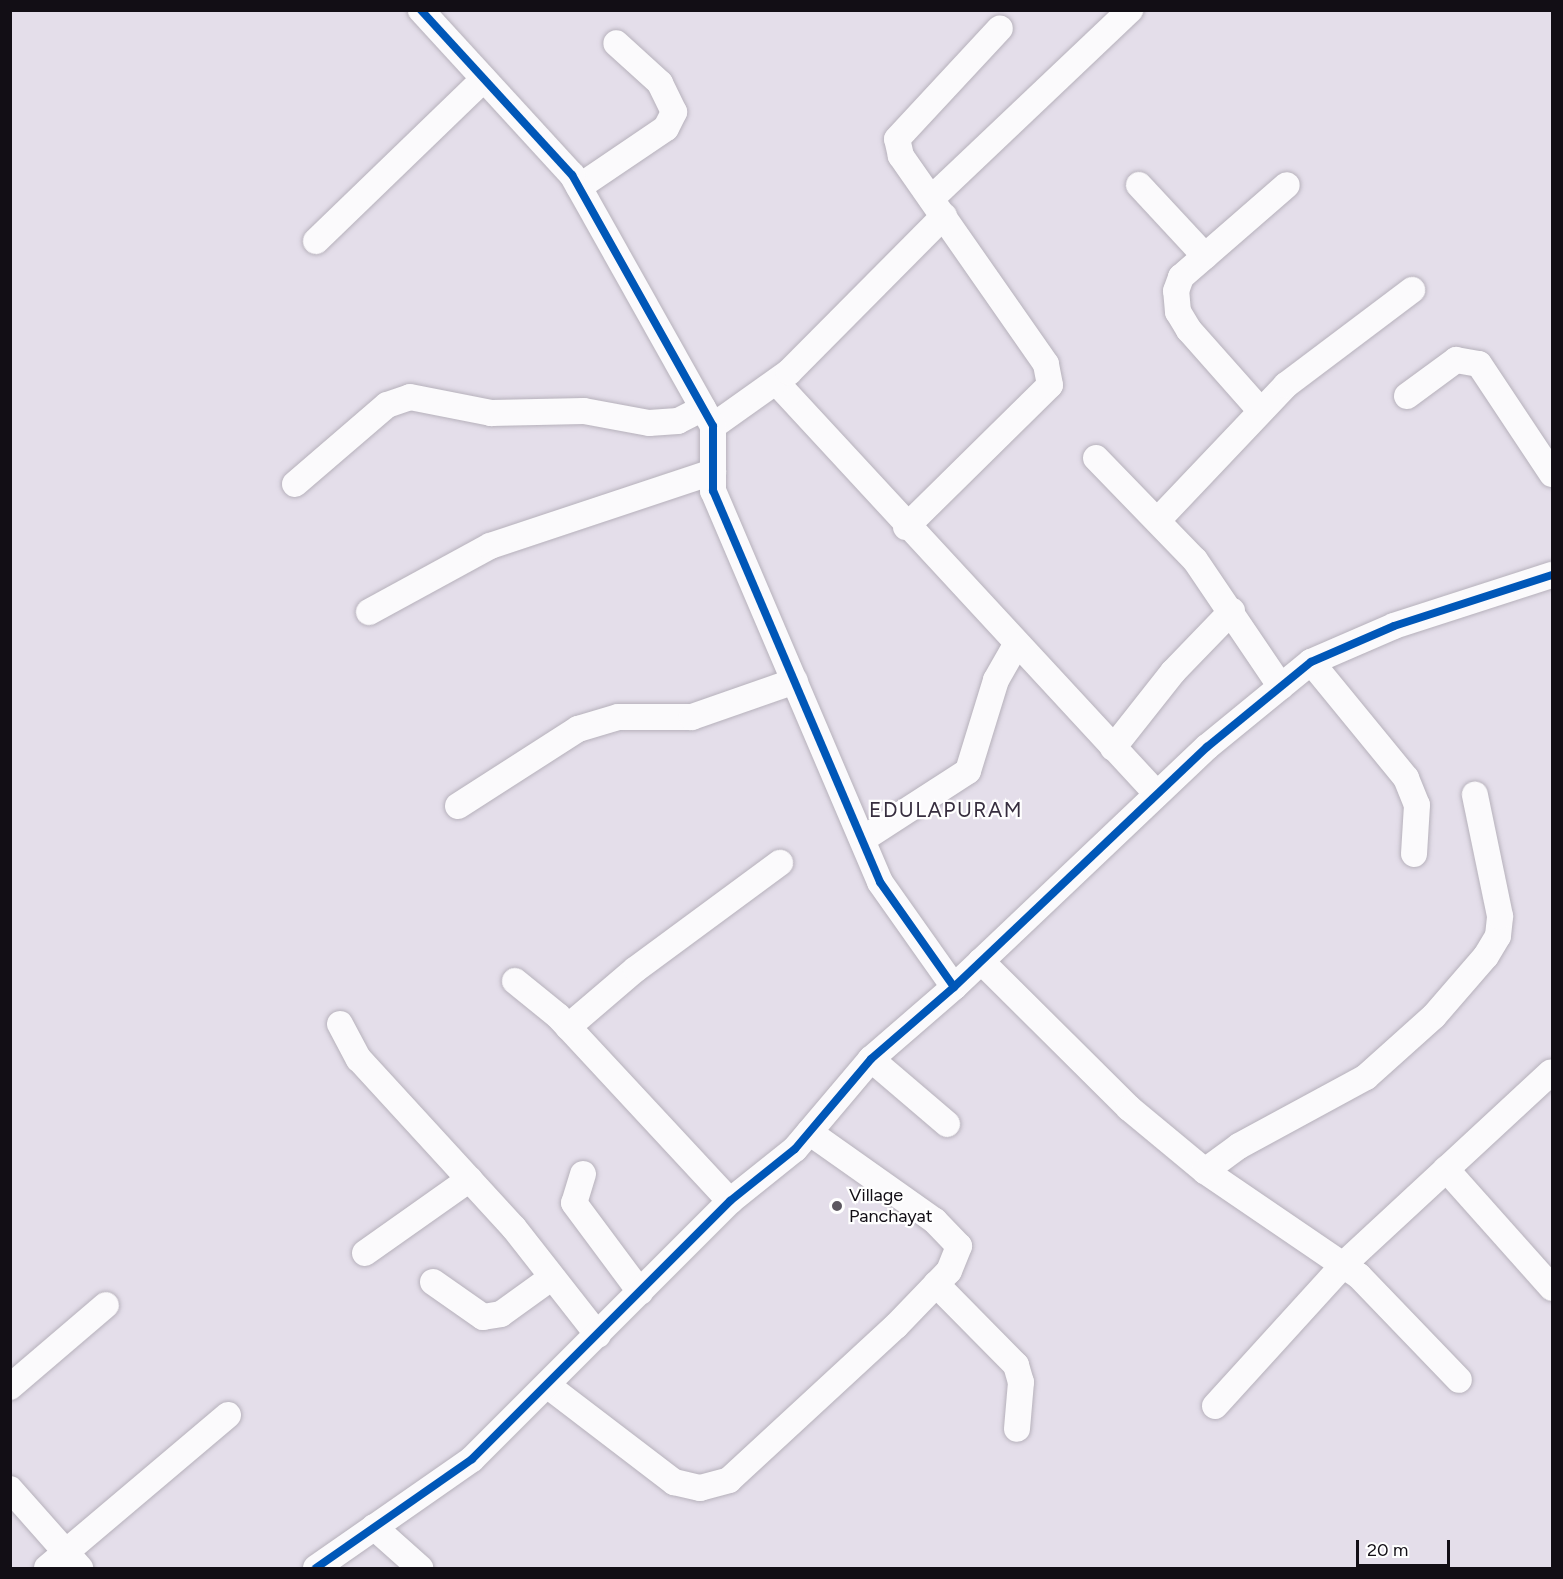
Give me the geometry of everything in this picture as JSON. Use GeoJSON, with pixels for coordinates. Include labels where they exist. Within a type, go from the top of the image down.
{"type":"FeatureCollection","features":[{"type":"Feature","properties":{"kind":"street"},"geometry":{"type":"LineString","coordinates":[[421,10],[579,187],[708,417],[713,490],[880,882],[954,987]]}},
{"type":"Feature","properties":{"kind":"street"},"geometry":{"type":"LineString","coordinates":[[295,484],[387,405],[410,397],[491,413],[584,411],[649,423],[708,417],[776,382],[938,206],[1130,10]]}},
{"type":"Feature","properties":{"kind":"street"},"geometry":{"type":"LineString","coordinates":[[906,527],[1050,385],[1046,364],[901,156],[897,139],[1000,28]]}},
{"type":"Feature","properties":{"kind":"street"},"geometry":{"type":"LineString","coordinates":[[579,187],[666,128],[674,112],[660,83],[616,43]]}},
{"type":"Feature","properties":{"kind":"street"},"geometry":{"type":"LineString","coordinates":[[316,241],[484,79]]}},
{"type":"Feature","properties":{"kind":"street"},"geometry":{"type":"LineString","coordinates":[[1139,185],[1205,256]]}},
{"type":"Feature","properties":{"kind":"street"},"geometry":{"type":"LineString","coordinates":[[1260,410],[1178,312],[1181,277],[1287,185]]}},
{"type":"Feature","properties":{"kind":"street"},"geometry":{"type":"LineString","coordinates":[[1158,520],[1260,410],[1341,340],[1412,290]]}},
{"type":"Feature","properties":{"kind":"street"},"geometry":{"type":"LineString","coordinates":[[1407,396],[1456,360],[1479,364],[1552,474]]}},
{"type":"Feature","properties":{"kind":"street"},"geometry":{"type":"LineString","coordinates":[[776,382],[906,527],[1157,794]]}},
{"type":"Feature","properties":{"kind":"street"},"geometry":{"type":"LineString","coordinates":[[1096,458],[1158,520],[1232,611],[1281,687]]}},
{"type":"Feature","properties":{"kind":"street"},"geometry":{"type":"LineString","coordinates":[[369,612],[490,546],[713,472]]}},
{"type":"Feature","properties":{"kind":"street"},"geometry":{"type":"LineString","coordinates":[[316,1569],[472,1460],[730,1201],[809,1132],[871,1059],[954,987],[1157,794],[1311,662],[1394,626],[1551,579]]}},
{"type":"Feature","properties":{"kind":"street"},"geometry":{"type":"LineString","coordinates":[[1113,748],[1173,672],[1232,611]]}},
{"type":"Feature","properties":{"kind":"street"},"geometry":{"type":"LineString","coordinates":[[863,839],[968,771],[996,680],[1016,645]]}},
{"type":"Feature","properties":{"kind":"street"},"geometry":{"type":"LineString","coordinates":[[1311,662],[1407,778],[1417,805],[1414,854]]}},
{"type":"Feature","properties":{"kind":"street"},"geometry":{"type":"LineString","coordinates":[[458,806],[578,729],[618,717],[692,717],[795,681]]}},
{"type":"Feature","properties":{"kind":"street"},"geometry":{"type":"LineString","coordinates":[[1206,1171],[1239,1146],[1366,1077],[1434,1017],[1486,956],[1498,936],[1500,916],[1475,795]]}},
{"type":"Feature","properties":{"kind":"street"},"geometry":{"type":"LineString","coordinates":[[568,1027],[636,969],[780,863]]}},
{"type":"Feature","properties":{"kind":"street"},"geometry":{"type":"LineString","coordinates":[[981,961],[1129,1108],[1206,1171],[1344,1264],[1383,1297],[1460,1380]]}},
{"type":"Feature","properties":{"kind":"street"},"geometry":{"type":"LineString","coordinates":[[515,981],[568,1027],[730,1201]]}},
{"type":"Feature","properties":{"kind":"street"},"geometry":{"type":"LineString","coordinates":[[340,1024],[359,1059],[470,1179],[598,1335]]}},
{"type":"Feature","properties":{"kind":"street"},"geometry":{"type":"LineString","coordinates":[[871,1059],[947,1124]]}},
{"type":"Feature","properties":{"kind":"street"},"geometry":{"type":"LineString","coordinates":[[1215,1406],[1344,1264],[1551,1072]]}},
{"type":"Feature","properties":{"kind":"street"},"geometry":{"type":"LineString","coordinates":[[547,1385],[674,1482],[700,1488],[729,1480],[936,1284],[956,1259],[959,1246],[952,1234],[809,1132]]}},
{"type":"Feature","properties":{"kind":"street"},"geometry":{"type":"LineString","coordinates":[[1446,1169],[1552,1288]]}},
{"type":"Feature","properties":{"kind":"street"},"geometry":{"type":"LineString","coordinates":[[583,1174],[574,1203],[640,1292]]}},
{"type":"Feature","properties":{"kind":"street"},"geometry":{"type":"LineString","coordinates":[[365,1253],[470,1179]]}},
{"type":"Feature","properties":{"kind":"street"},"geometry":{"type":"LineString","coordinates":[[433,1282],[483,1317],[501,1314],[551,1278]]}},
{"type":"Feature","properties":{"kind":"street"},"geometry":{"type":"LineString","coordinates":[[936,1284],[1016,1365],[1021,1382],[1017,1429]]}},
{"type":"Feature","properties":{"kind":"street"},"geometry":{"type":"LineString","coordinates":[[10,1387],[106,1305]]}},
{"type":"Feature","properties":{"kind":"street"},"geometry":{"type":"LineString","coordinates":[[10,1489],[64,1563],[228,1415]]}},
{"type":"Feature","properties":{"kind":"street"},"geometry":{"type":"LineString","coordinates":[[374,1527],[420,1569]]}},
{"type":"Feature","properties":{"kind":"cycle path"},"geometry":{"type":"LineString","coordinates":[[316,1568],[472,1459],[730,1201],[795,1149],[871,1059],[954,987],[880,882],[713,491],[713,426],[572,175],[421,10]]}},
{"type":"Feature","properties":{"kind":"cycle path"},"geometry":{"type":"LineString","coordinates":[[954,987],[1207,747],[1311,662],[1394,626],[1552,575]]}},
{"type":"Feature","properties":{"kind":"place","name":"Village Panchayat"},"geometry":{"type":"Point","coordinates":[837,1206]}},
{"type":"Feature","properties":{"kind":"district","name":"EDULAPURAM"},"geometry":{"type":"Point","coordinates":[946,810]}}]}
